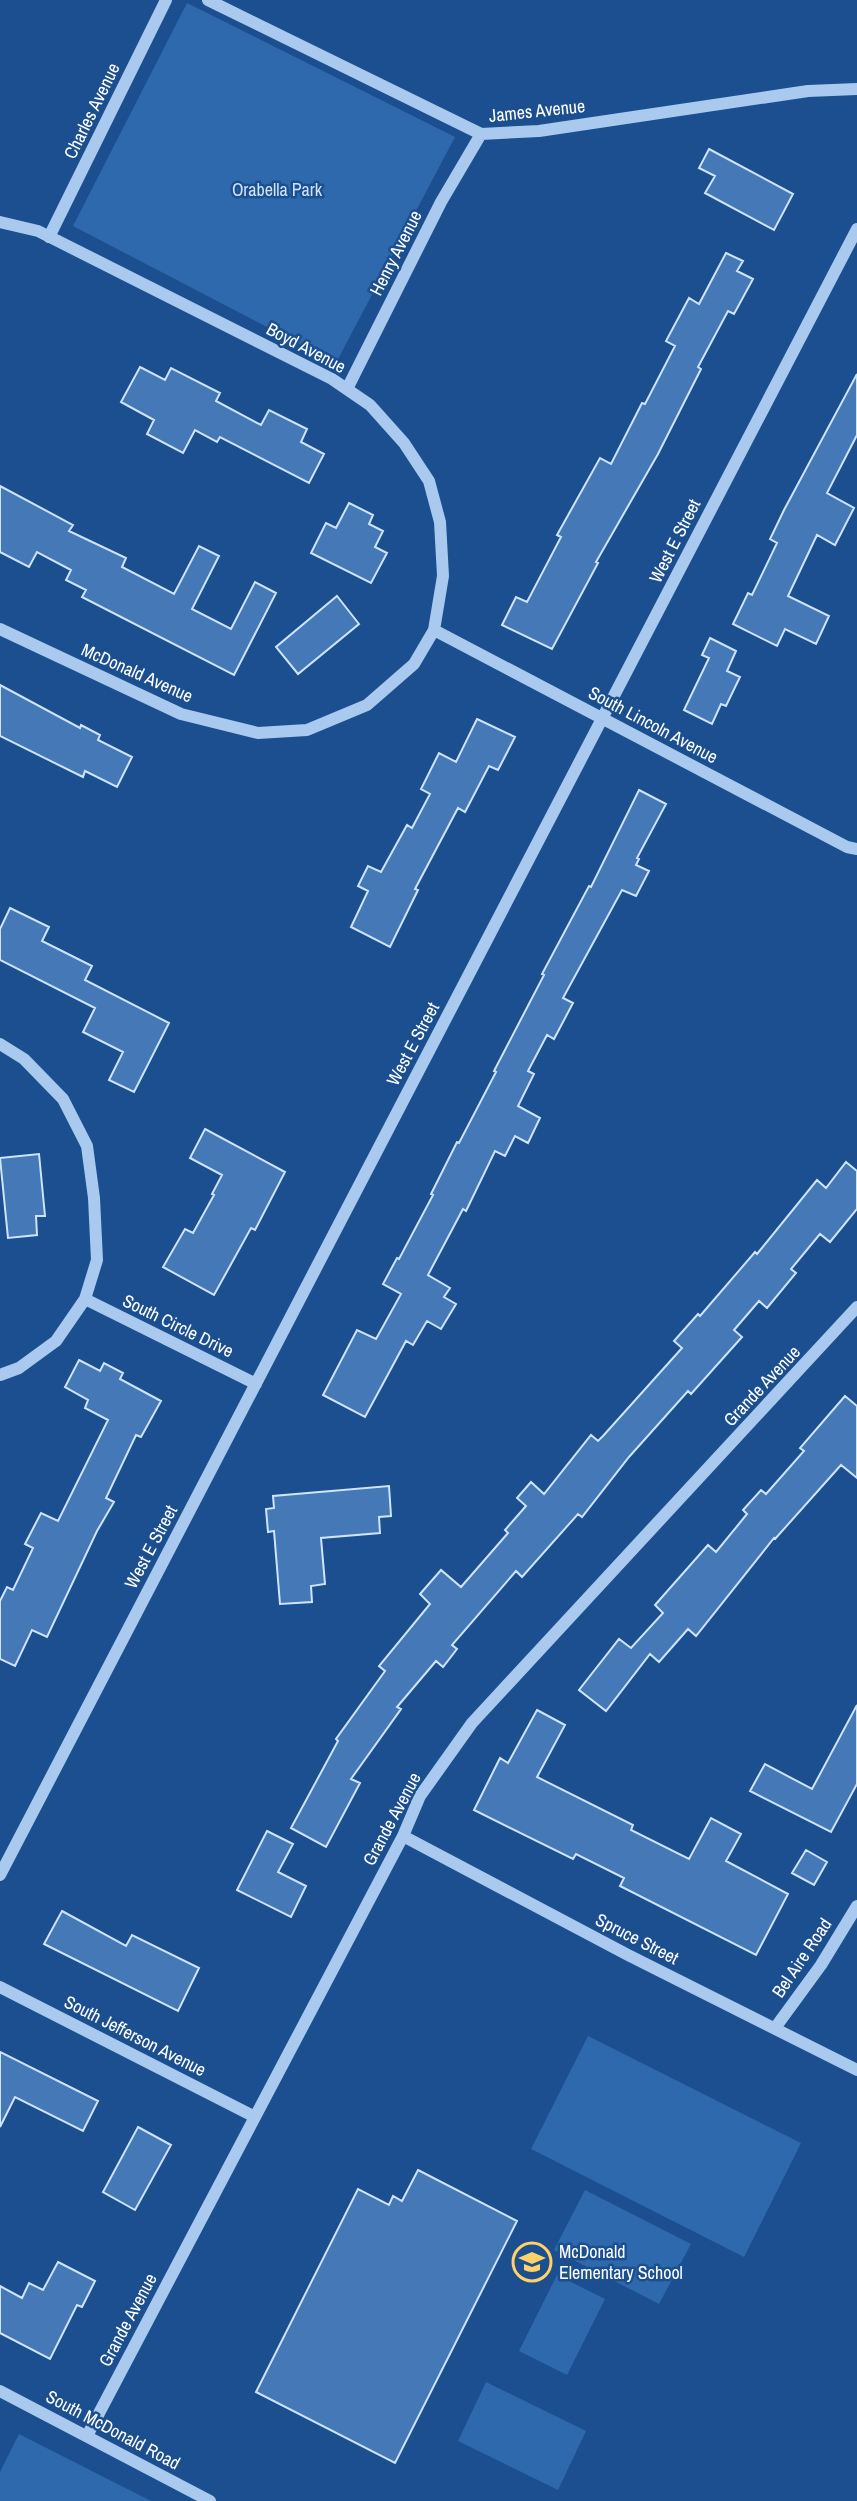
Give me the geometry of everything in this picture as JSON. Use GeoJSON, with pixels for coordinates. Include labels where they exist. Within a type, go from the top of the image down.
{"type":"FeatureCollection","features":[{"type":"Feature","properties":{"kind":"street","name":"Charles Avenue"},"geometry":{"type":"LineString","coordinates":[[49,237],[166,0]]}},
{"type":"Feature","properties":{"kind":"street","name":"James Avenue"},"geometry":{"type":"LineString","coordinates":[[208,0],[481,134],[539,131],[808,90],[857,89]]}},
{"type":"Feature","properties":{"kind":"street","name":"Henry Avenue"},"geometry":{"type":"LineString","coordinates":[[347,389],[441,202],[481,134]]}},
{"type":"Feature","properties":{"kind":"street","name":"Boyd Avenue"},"geometry":{"type":"LineString","coordinates":[[0,222],[38,231],[320,373],[370,405],[404,443],[429,481],[440,522],[443,576],[434,630]]}},
{"type":"Feature","properties":{"kind":"street","name":"West E Street"},"geometry":{"type":"LineString","coordinates":[[0,1875],[857,229]]}},
{"type":"Feature","properties":{"kind":"street","name":"McDonald Avenue"},"geometry":{"type":"LineString","coordinates":[[0,629],[181,715],[258,733],[307,730],[368,705],[414,664],[434,630]]}},
{"type":"Feature","properties":{"kind":"street","name":"South Lincoln Avenue"},"geometry":{"type":"LineString","coordinates":[[434,630],[847,847],[857,849]]}},
{"type":"Feature","properties":{"kind":"street"},"geometry":{"type":"LineString","coordinates":[[0,1044],[24,1059],[63,1099],[87,1146],[94,1198],[97,1260],[85,1299],[56,1341],[19,1368],[0,1375]]}},
{"type":"Feature","properties":{"kind":"street","name":"South Circle Drive"},"geometry":{"type":"LineString","coordinates":[[85,1299],[256,1384]]}},
{"type":"Feature","properties":{"kind":"street","name":"Grande Avenue"},"geometry":{"type":"LineString","coordinates":[[87,2436],[403,1836],[420,1796],[472,1723],[857,1307]]}},
{"type":"Feature","properties":{"kind":"street","name":"Spruce Street"},"geometry":{"type":"LineString","coordinates":[[403,1836],[628,1955],[857,2070]]}},
{"type":"Feature","properties":{"kind":"street","name":"Bel Aire Road"},"geometry":{"type":"LineString","coordinates":[[775,2028],[821,1965],[857,1906]]}},
{"type":"Feature","properties":{"kind":"street","name":"South Jefferson Avenue"},"geometry":{"type":"LineString","coordinates":[[0,1987],[255,2117]]}},
{"type":"Feature","properties":{"kind":"street","name":"South McDonald Road"},"geometry":{"type":"LineString","coordinates":[[0,2390],[210,2501]]}},
{"type":"Feature","properties":{"kind":"green space","name":"Orabella Park"},"geometry":{"type":"Polygon","coordinates":[[[187,3],[455,137],[336,363],[73,226],[187,3]]]}},
{"type":"Feature","properties":{"kind":"green space"},"geometry":{"type":"Polygon","coordinates":[[[588,2036],[801,2143],[744,2257],[531,2149],[588,2036]]]}},
{"type":"Feature","properties":{"kind":"green space"},"geometry":{"type":"Polygon","coordinates":[[[585,2190],[691,2244],[659,2304],[554,2250],[585,2190]]]}},
{"type":"Feature","properties":{"kind":"green space"},"geometry":{"type":"Polygon","coordinates":[[[557,2275],[605,2299],[567,2375],[519,2351],[557,2275]]]}},
{"type":"Feature","properties":{"kind":"green space"},"geometry":{"type":"Polygon","coordinates":[[[486,2382],[586,2431],[558,2490],[458,2441],[486,2382]]]}},
{"type":"Feature","properties":{"kind":"green space"},"geometry":{"type":"Polygon","coordinates":[[[19,2434],[151,2501],[0,2501],[0,2472],[19,2434]]]}},
{"type":"Feature","properties":{"kind":"building"},"geometry":{"type":"Polygon","coordinates":[[[709,149],[793,194],[774,230],[705,193],[715,176],[699,168],[709,149]]]}},
{"type":"Feature","properties":{"kind":"building"},"geometry":{"type":"Polygon","coordinates":[[[726,253],[743,261],[737,271],[753,279],[734,314],[728,311],[698,367],[701,369],[658,454],[596,562],[598,563],[552,649],[502,625],[516,597],[527,602],[561,537],[557,535],[600,458],[611,464],[675,346],[666,341],[689,298],[699,304],[726,253]]]}},
{"type":"Feature","properties":{"kind":"building"},"geometry":{"type":"Polygon","coordinates":[[[140,367],[165,380],[171,368],[220,393],[216,401],[261,425],[269,410],[307,429],[301,442],[324,454],[309,483],[220,437],[217,442],[195,430],[183,453],[147,434],[154,420],[121,402],[140,367]]]}},
{"type":"Feature","properties":{"kind":"building"},"geometry":{"type":"Polygon","coordinates":[[[857,374],[857,435],[827,493],[854,508],[835,545],[817,535],[788,596],[829,616],[816,644],[785,629],[777,646],[733,624],[748,593],[752,595],[777,543],[770,539],[784,510],[857,374]]]}},
{"type":"Feature","properties":{"kind":"building"},"geometry":{"type":"Polygon","coordinates":[[[0,486],[73,525],[69,531],[126,558],[122,567],[174,594],[199,546],[219,556],[192,609],[231,629],[255,582],[276,593],[234,675],[82,597],[86,590],[66,580],[71,570],[37,552],[29,567],[0,552],[0,486]]]}},
{"type":"Feature","properties":{"kind":"building"},"geometry":{"type":"Polygon","coordinates":[[[349,503],[373,515],[369,524],[383,531],[375,547],[387,553],[371,583],[311,553],[326,523],[336,528],[349,503]]]}},
{"type":"Feature","properties":{"kind":"building"},"geometry":{"type":"Polygon","coordinates":[[[337,596],[359,624],[298,674],[276,647],[337,596]]]}},
{"type":"Feature","properties":{"kind":"building"},"geometry":{"type":"Polygon","coordinates":[[[710,638],[736,651],[727,671],[740,677],[726,706],[721,704],[712,724],[684,710],[709,658],[702,655],[710,638]]]}},
{"type":"Feature","properties":{"kind":"building"},"geometry":{"type":"Polygon","coordinates":[[[0,685],[80,728],[81,725],[100,735],[98,740],[132,757],[117,787],[85,771],[83,777],[0,736],[0,685]]]}},
{"type":"Feature","properties":{"kind":"building"},"geometry":{"type":"Polygon","coordinates":[[[477,719],[515,737],[498,770],[489,766],[465,812],[458,808],[415,889],[418,890],[390,947],[351,927],[368,891],[358,886],[368,866],[381,872],[407,825],[412,828],[430,794],[421,789],[439,753],[456,762],[477,719]]]}},
{"type":"Feature","properties":{"kind":"building"},"geometry":{"type":"Polygon","coordinates":[[[639,790],[666,804],[637,858],[639,859],[636,865],[649,871],[636,896],[622,890],[563,998],[573,1003],[554,1039],[547,1035],[528,1071],[534,1074],[518,1106],[540,1118],[528,1143],[515,1136],[505,1156],[495,1151],[466,1211],[463,1209],[428,1275],[450,1288],[444,1297],[456,1304],[441,1329],[427,1321],[413,1345],[406,1341],[365,1417],[323,1395],[357,1330],[376,1339],[401,1294],[383,1284],[433,1195],[431,1194],[457,1142],[459,1143],[496,1072],[494,1071],[544,975],[542,974],[589,886],[591,887],[639,790]]]}},
{"type":"Feature","properties":{"kind":"building"},"geometry":{"type":"Polygon","coordinates":[[[10,908],[49,927],[42,941],[92,966],[85,980],[169,1023],[134,1092],[109,1080],[123,1052],[83,1032],[95,1008],[0,960],[0,929],[10,908]]]}},
{"type":"Feature","properties":{"kind":"building"},"geometry":{"type":"Polygon","coordinates":[[[205,1129],[285,1172],[255,1230],[251,1228],[214,1295],[163,1267],[185,1229],[193,1233],[222,1175],[190,1158],[205,1129]]]}},
{"type":"Feature","properties":{"kind":"building"},"geometry":{"type":"Polygon","coordinates":[[[39,1154],[45,1216],[36,1216],[37,1235],[8,1238],[0,1158],[39,1154]]]}},
{"type":"Feature","properties":{"kind":"building"},"geometry":{"type":"Polygon","coordinates":[[[846,1162],[857,1171],[857,1209],[830,1242],[820,1234],[791,1269],[796,1273],[767,1308],[759,1301],[734,1330],[742,1337],[691,1394],[688,1391],[629,1457],[582,1517],[578,1514],[522,1577],[516,1571],[452,1645],[457,1649],[443,1667],[436,1661],[397,1707],[401,1709],[351,1779],[360,1783],[326,1847],[291,1828],[338,1741],[336,1739],[385,1671],[379,1666],[430,1604],[420,1594],[441,1570],[461,1587],[508,1533],[505,1530],[526,1506],[517,1498],[531,1482],[544,1494],[591,1435],[598,1441],[603,1436],[682,1348],[674,1341],[698,1314],[700,1316],[755,1252],[757,1254],[817,1180],[826,1188],[846,1162]]]}},
{"type":"Feature","properties":{"kind":"building"},"geometry":{"type":"Polygon","coordinates":[[[79,1360],[100,1371],[104,1363],[123,1373],[120,1379],[161,1401],[141,1437],[136,1435],[106,1498],[114,1502],[97,1531],[47,1637],[32,1630],[15,1666],[0,1659],[0,1601],[7,1587],[13,1590],[33,1548],[25,1544],[41,1513],[58,1521],[108,1420],[85,1408],[88,1400],[65,1387],[79,1360]]]}},
{"type":"Feature","properties":{"kind":"building"},"geometry":{"type":"Polygon","coordinates":[[[845,1396],[857,1406],[857,1478],[841,1465],[774,1538],[696,1636],[688,1629],[659,1662],[650,1654],[606,1711],[579,1690],[619,1639],[631,1648],[663,1613],[655,1605],[708,1545],[716,1552],[747,1514],[743,1510],[761,1490],[766,1494],[804,1451],[800,1448],[845,1396]]]}},
{"type":"Feature","properties":{"kind":"building"},"geometry":{"type":"Polygon","coordinates":[[[389,1486],[391,1516],[379,1517],[380,1533],[321,1538],[325,1584],[311,1586],[312,1602],[280,1604],[274,1531],[268,1532],[266,1509],[274,1508],[273,1496],[389,1486]]]}},
{"type":"Feature","properties":{"kind":"building"},"geometry":{"type":"Polygon","coordinates":[[[857,1705],[857,1784],[831,1832],[750,1791],[765,1764],[812,1789],[857,1705]]]}},
{"type":"Feature","properties":{"kind":"building"},"geometry":{"type":"Polygon","coordinates":[[[537,1710],[565,1725],[537,1777],[633,1825],[631,1830],[689,1859],[711,1818],[741,1834],[726,1861],[788,1894],[756,1955],[620,1886],[624,1878],[576,1854],[573,1859],[474,1810],[500,1758],[508,1763],[537,1710]]]}},
{"type":"Feature","properties":{"kind":"building"},"geometry":{"type":"Polygon","coordinates":[[[267,1831],[293,1844],[278,1872],[306,1886],[291,1917],[237,1890],[267,1831]]]}},
{"type":"Feature","properties":{"kind":"building"},"geometry":{"type":"Polygon","coordinates":[[[806,1850],[827,1862],[814,1885],[792,1873],[806,1850]]]}},
{"type":"Feature","properties":{"kind":"building"},"geometry":{"type":"Polygon","coordinates":[[[62,1911],[126,1946],[132,1935],[199,1968],[178,2011],[44,1944],[62,1911]]]}},
{"type":"Feature","properties":{"kind":"building"},"geometry":{"type":"Polygon","coordinates":[[[0,2052],[98,2101],[83,2131],[15,2097],[0,2127],[0,2052]]]}},
{"type":"Feature","properties":{"kind":"building"},"geometry":{"type":"Polygon","coordinates":[[[138,2127],[171,2145],[135,2210],[103,2192],[138,2127]]]}},
{"type":"Feature","properties":{"kind":"building"},"geometry":{"type":"Polygon","coordinates":[[[418,2170],[517,2221],[395,2463],[256,2392],[358,2189],[389,2205],[393,2196],[402,2201],[418,2170]]]}},
{"type":"Feature","properties":{"kind":"building"},"geometry":{"type":"Polygon","coordinates":[[[58,2262],[95,2281],[82,2307],[77,2305],[50,2359],[0,2333],[0,2286],[22,2298],[29,2283],[43,2290],[58,2262]]]}},
{"type":"Feature","properties":{"kind":"place","name":"McDonald Elementary School"},"geometry":{"type":"Point","coordinates":[532,2262]}}]}
